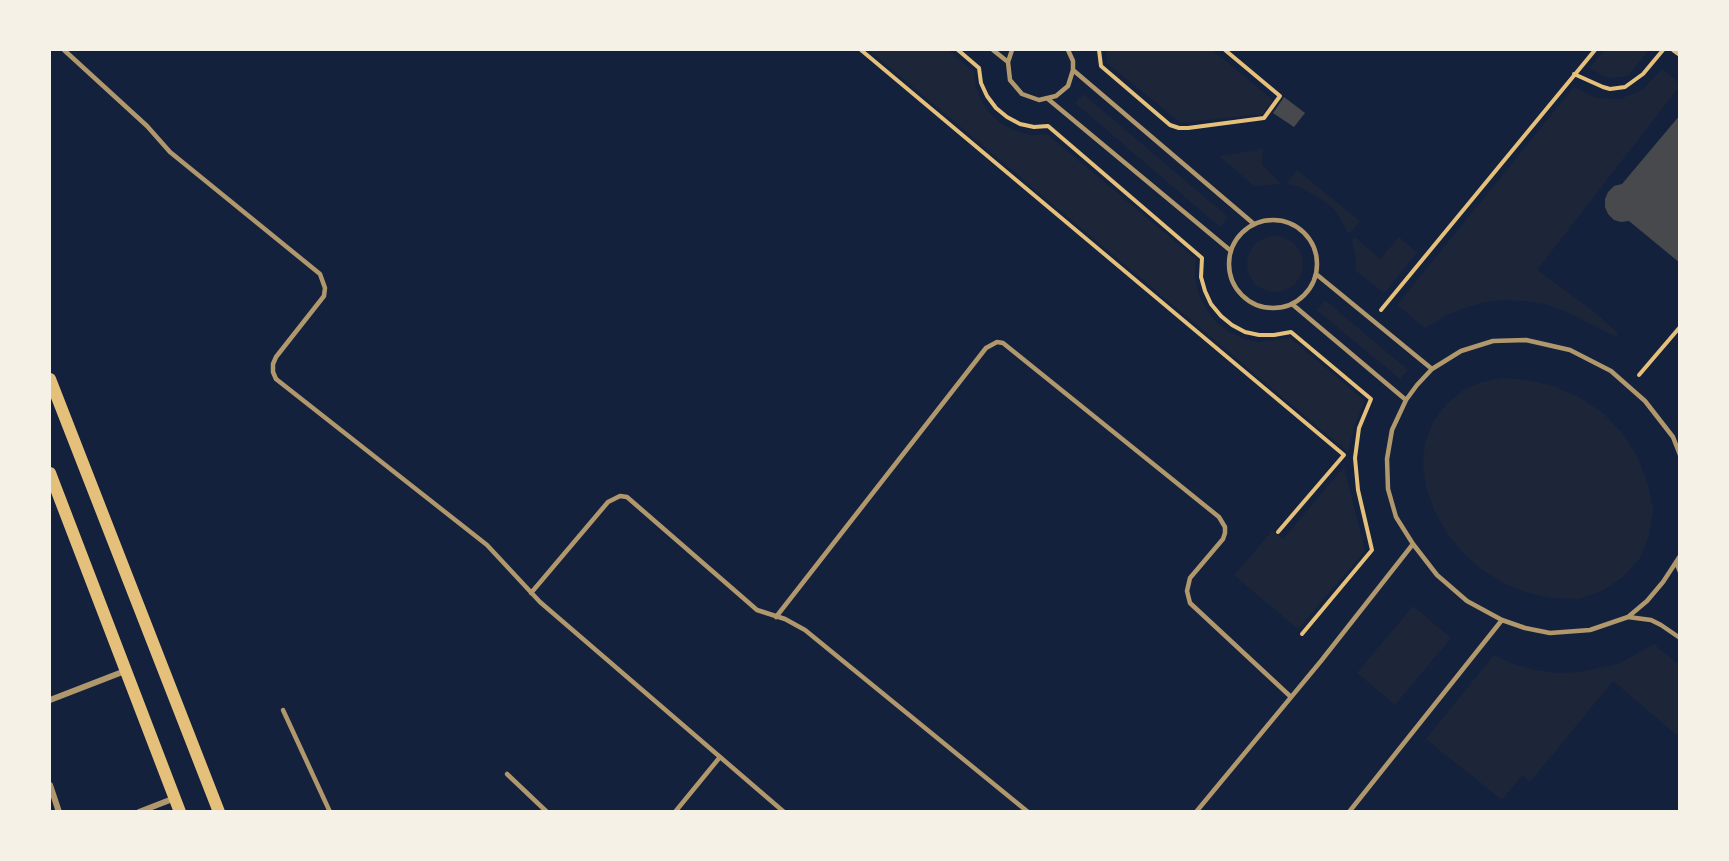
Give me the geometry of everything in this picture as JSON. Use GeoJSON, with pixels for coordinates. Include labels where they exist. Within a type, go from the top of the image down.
{"type":"FeatureCollection","features":[{"type":"Feature","properties":{"kind":"main road"},"geometry":{"type":"LineString","coordinates":[[50,379],[219,812]]}},
{"type":"Feature","properties":{"kind":"main road"},"geometry":{"type":"LineString","coordinates":[[50,473],[180,812]]}},
{"type":"Feature","properties":{"kind":"street"},"geometry":{"type":"LineString","coordinates":[[50,700],[126,670]]}},
{"type":"Feature","properties":{"kind":"street"},"geometry":{"type":"LineString","coordinates":[[50,785],[59,812]]}},
{"type":"Feature","properties":{"kind":"street"},"geometry":{"type":"LineString","coordinates":[[139,812],[174,798]]}},
{"type":"Feature","properties":{"kind":"lane"},"geometry":{"type":"LineString","coordinates":[[64,50],[147,126],[170,152],[320,274],[325,288],[324,296],[276,357],[273,364],[276,379],[487,546],[531,593],[784,812]]}},
{"type":"Feature","properties":{"kind":"lane"},"geometry":{"type":"LineString","coordinates":[[993,50],[1008,62]]}},
{"type":"Feature","properties":{"kind":"lane"},"geometry":{"type":"LineString","coordinates":[[1012,50],[1008,62],[1010,80],[1015,88],[1030,99],[1039,100],[1056,96],[1068,86],[1073,70],[1073,61],[1068,50]]}},
{"type":"Feature","properties":{"kind":"lane"},"geometry":{"type":"LineString","coordinates":[[1073,70],[1254,224]]}},
{"type":"Feature","properties":{"kind":"lane"},"geometry":{"type":"LineString","coordinates":[[1048,99],[1231,252]]}},
{"type":"Feature","properties":{"kind":"lane"},"geometry":{"type":"LineString","coordinates":[[1266,220],[1290,223],[1309,238],[1315,249],[1316,274],[1307,291],[1292,304],[1270,308],[1249,300],[1241,293],[1231,274],[1229,262],[1231,252],[1239,235],[1254,224],[1266,220]]}},
{"type":"Feature","properties":{"kind":"lane"},"geometry":{"type":"LineString","coordinates":[[1316,274],[1432,369]]}},
{"type":"Feature","properties":{"kind":"lane"},"geometry":{"type":"LineString","coordinates":[[1292,304],[1406,400]]}},
{"type":"Feature","properties":{"kind":"lane"},"geometry":{"type":"LineString","coordinates":[[1678,559],[1647,601],[1628,616],[1590,630],[1550,633],[1525,628],[1502,620],[1467,601],[1437,575],[1396,517],[1388,489],[1387,459],[1392,430],[1406,400],[1432,369],[1461,351],[1493,341],[1526,340],[1570,350],[1611,371],[1645,401],[1673,437],[1680,455]]}},
{"type":"Feature","properties":{"kind":"lane"},"geometry":{"type":"LineString","coordinates":[[776,617],[987,348],[997,342],[1003,343],[1219,517],[1225,527],[1224,533],[1191,578],[1187,591],[1190,603],[1291,697]]}},
{"type":"Feature","properties":{"kind":"lane"},"geometry":{"type":"LineString","coordinates":[[531,593],[608,502],[620,496],[633,501],[748,603],[757,610],[805,630],[1028,812]]}},
{"type":"Feature","properties":{"kind":"lane"},"geometry":{"type":"LineString","coordinates":[[1196,812],[1413,544]]}},
{"type":"Feature","properties":{"kind":"lane"},"geometry":{"type":"LineString","coordinates":[[1678,559],[1680,572]]}},
{"type":"Feature","properties":{"kind":"lane"},"geometry":{"type":"LineString","coordinates":[[1628,616],[1651,620],[1680,638]]}},
{"type":"Feature","properties":{"kind":"lane"},"geometry":{"type":"LineString","coordinates":[[1349,812],[1502,620]]}},
{"type":"Feature","properties":{"kind":"lane"},"geometry":{"type":"LineString","coordinates":[[283,710],[330,812]]}},
{"type":"Feature","properties":{"kind":"lane"},"geometry":{"type":"LineString","coordinates":[[675,812],[720,757]]}},
{"type":"Feature","properties":{"kind":"lane"},"geometry":{"type":"LineString","coordinates":[[507,774],[547,812]]}},
{"type":"Feature","properties":{"kind":"path"},"geometry":{"type":"LineString","coordinates":[[861,50],[1344,455],[1278,532]]}},
{"type":"Feature","properties":{"kind":"path"},"geometry":{"type":"LineString","coordinates":[[958,50],[979,68],[981,82],[996,108],[1020,124],[1034,127],[1048,126],[1202,258],[1205,291],[1211,304],[1221,316],[1245,332],[1259,335],[1291,332],[1371,399],[1359,428],[1355,459],[1358,490],[1372,550],[1302,634]]}},
{"type":"Feature","properties":{"kind":"path"},"geometry":{"type":"LineString","coordinates":[[1099,50],[1101,66],[1170,124],[1179,128],[1264,118],[1280,96],[1225,50]]}},
{"type":"Feature","properties":{"kind":"path"},"geometry":{"type":"LineString","coordinates":[[1373,320],[1595,50]]}},
{"type":"Feature","properties":{"kind":"path"},"geometry":{"type":"LineString","coordinates":[[1574,74],[1610,89],[1625,87],[1643,74],[1663,50]]}},
{"type":"Feature","properties":{"kind":"path"},"geometry":{"type":"LineString","coordinates":[[1673,50],[1680,55]]}},
{"type":"Feature","properties":{"kind":"path"},"geometry":{"type":"LineString","coordinates":[[1629,388],[1680,327]]}},
{"type":"Feature","properties":{"kind":"shaded area"},"geometry":{"type":"Polygon","coordinates":[[[869,50],[948,50],[974,72],[976,87],[990,114],[1002,124],[1016,131],[1030,135],[1047,134],[1196,259],[1195,279],[1199,295],[1216,322],[1229,332],[1244,339],[1259,342],[1290,338],[1365,401],[1354,427],[1348,452],[869,50]]]}},
{"type":"Feature","properties":{"kind":"shaded area"},"geometry":{"type":"Polygon","coordinates":[[[1107,50],[1212,50],[1273,100],[1263,114],[1181,123],[1107,63],[1107,50]]]}},
{"type":"Feature","properties":{"kind":"shaded area"},"geometry":{"type":"Polygon","coordinates":[[[1605,50],[1649,50],[1628,76],[1612,78],[1589,68],[1605,50]]]}},
{"type":"Feature","properties":{"kind":"shaded area"},"geometry":{"type":"Polygon","coordinates":[[[1662,69],[1679,83],[1679,87],[1537,270],[1592,310],[1618,333],[1616,337],[1565,311],[1545,304],[1525,301],[1484,302],[1445,316],[1425,328],[1397,305],[1574,87],[1596,98],[1620,99],[1642,90],[1662,69]]]}},
{"type":"Feature","properties":{"kind":"shaded area"},"geometry":{"type":"Polygon","coordinates":[[[1083,94],[1228,217],[1220,227],[1075,103],[1083,94]]]}},
{"type":"Feature","properties":{"kind":"shaded area"},"geometry":{"type":"Polygon","coordinates":[[[1263,149],[1262,165],[1281,184],[1254,186],[1219,156],[1263,149]]]}},
{"type":"Feature","properties":{"kind":"shaded area"},"geometry":{"type":"Polygon","coordinates":[[[1297,170],[1360,221],[1349,234],[1335,210],[1324,201],[1300,187],[1286,184],[1297,170]]]}},
{"type":"Feature","properties":{"kind":"shaded area"},"geometry":{"type":"Polygon","coordinates":[[[1269,236],[1281,236],[1291,240],[1299,248],[1303,264],[1299,280],[1291,288],[1281,292],[1269,292],[1259,288],[1251,280],[1247,270],[1247,258],[1251,248],[1259,240],[1269,236]]]}},
{"type":"Feature","properties":{"kind":"shaded area"},"geometry":{"type":"Polygon","coordinates":[[[1355,237],[1380,259],[1399,237],[1417,253],[1384,293],[1356,271],[1352,240],[1355,237]]]}},
{"type":"Feature","properties":{"kind":"shaded area"},"geometry":{"type":"Polygon","coordinates":[[[1325,300],[1408,370],[1400,379],[1317,310],[1325,300]]]}},
{"type":"Feature","properties":{"kind":"shaded area"},"geometry":{"type":"Polygon","coordinates":[[[1503,378],[1553,386],[1579,397],[1603,413],[1623,434],[1638,458],[1648,485],[1653,510],[1649,535],[1640,558],[1623,577],[1602,591],[1578,599],[1553,598],[1528,593],[1504,583],[1482,570],[1463,553],[1447,533],[1434,510],[1426,486],[1423,464],[1425,443],[1433,422],[1446,405],[1462,391],[1482,382],[1503,378]]]}},
{"type":"Feature","properties":{"kind":"shaded area"},"geometry":{"type":"Polygon","coordinates":[[[1344,467],[1365,551],[1298,629],[1234,575],[1273,530],[1283,539],[1344,467]]]}},
{"type":"Feature","properties":{"kind":"shaded area"},"geometry":{"type":"Polygon","coordinates":[[[1413,606],[1451,638],[1395,705],[1357,673],[1413,606]]]}},
{"type":"Feature","properties":{"kind":"shaded area"},"geometry":{"type":"Polygon","coordinates":[[[1654,644],[1679,665],[1679,737],[1613,681],[1530,782],[1522,775],[1502,800],[1426,739],[1494,655],[1513,664],[1535,670],[1557,673],[1579,672],[1618,664],[1654,644]]]}},
{"type":"Feature","properties":{"kind":"building"},"geometry":{"type":"Polygon","coordinates":[[[1284,97],[1305,113],[1294,127],[1273,113],[1284,97]]]}},
{"type":"Feature","properties":{"kind":"building"},"geometry":{"type":"Polygon","coordinates":[[[1680,115],[1680,263],[1629,221],[1614,220],[1605,207],[1605,199],[1614,186],[1622,184],[1680,115]]]}}]}
